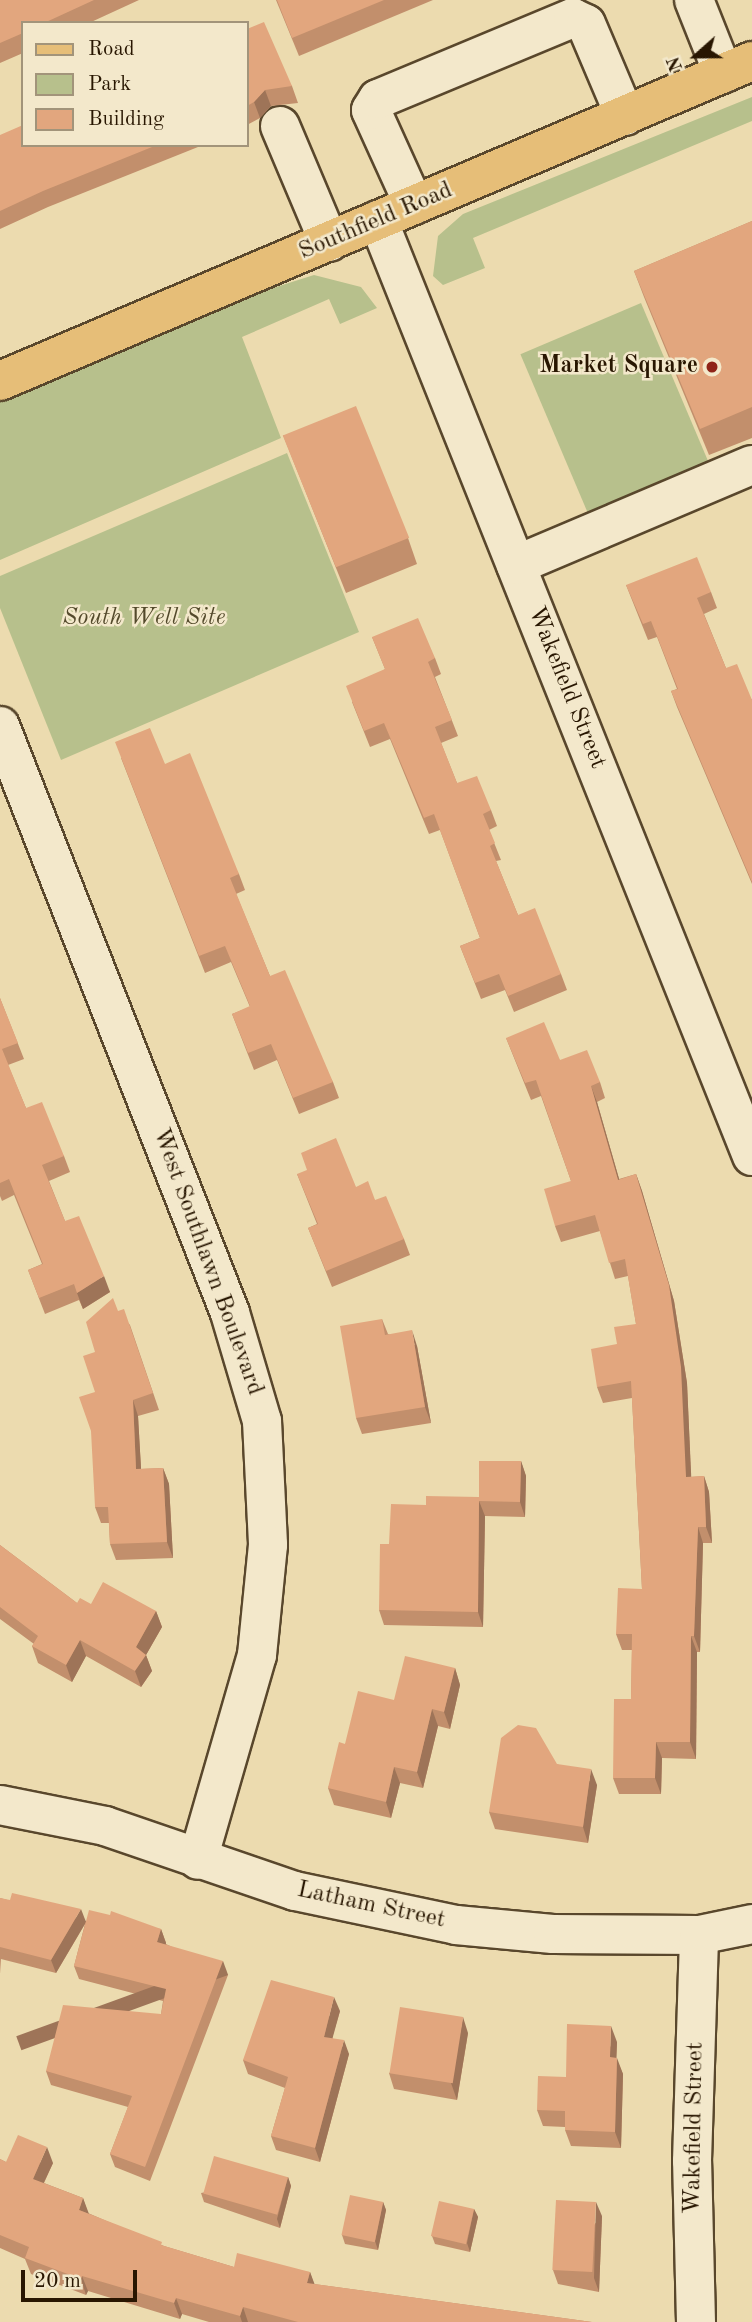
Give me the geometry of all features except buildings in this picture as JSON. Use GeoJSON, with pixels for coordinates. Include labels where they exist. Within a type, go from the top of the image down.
{"type":"FeatureCollection","features":[{"type":"Feature","properties":{"kind":"main road","name":"Southfield Road"},"geometry":{"type":"LineString","coordinates":[[0,381],[738,67]]}},
{"type":"Feature","properties":{"kind":"street"},"geometry":{"type":"LineString","coordinates":[[694,0],[738,67]]}},
{"type":"Feature","properties":{"kind":"street"},"geometry":{"type":"LineString","coordinates":[[414,205],[371,110],[378,99],[573,18],[586,24],[625,116]]}},
{"type":"Feature","properties":{"kind":"street"},"geometry":{"type":"LineString","coordinates":[[280,126],[329,242]]}},
{"type":"Feature","properties":{"kind":"street","name":"Wakefield Street"},"geometry":{"type":"LineString","coordinates":[[378,220],[752,1156]]}},
{"type":"Feature","properties":{"kind":"street"},"geometry":{"type":"LineString","coordinates":[[516,565],[752,465]]}},
{"type":"Feature","properties":{"kind":"street","name":"West Southlawn Boulevard"},"geometry":{"type":"LineString","coordinates":[[0,726],[230,1313],[262,1421],[268,1545],[257,1655],[198,1860]]}},
{"type":"Feature","properties":{"kind":"street","name":"Latham Street"},"geometry":{"type":"LineString","coordinates":[[0,1805],[105,1826],[198,1860],[307,1894],[456,1925],[553,1934],[699,1935],[752,1924]]}},
{"type":"Feature","properties":{"kind":"street","name":"Wakefield Street"},"geometry":{"type":"LineString","coordinates":[[696,2322],[692,2161],[699,1935]]}},
{"type":"Feature","properties":{"kind":"green space"},"geometry":{"type":"Polygon","coordinates":[[[752,97],[752,121],[473,238],[485,268],[443,285],[433,276],[438,236],[463,214],[752,97]]]}},
{"type":"Feature","properties":{"kind":"green space"},"geometry":{"type":"Polygon","coordinates":[[[314,275],[361,287],[377,308],[340,324],[329,299],[242,337],[281,438],[0,560],[0,402],[232,301],[314,275]]]}},
{"type":"Feature","properties":{"kind":"green space"},"geometry":{"type":"Polygon","coordinates":[[[641,303],[709,463],[588,514],[520,354],[641,303]]]}},
{"type":"Feature","properties":{"kind":"green space","name":"South Well Site"},"geometry":{"type":"Polygon","coordinates":[[[287,453],[359,632],[61,760],[0,608],[0,576],[287,453]]]}},
{"type":"Feature","properties":{"kind":"place","name":"Market Square"},"geometry":{"type":"Point","coordinates":[712,367]}}]}
